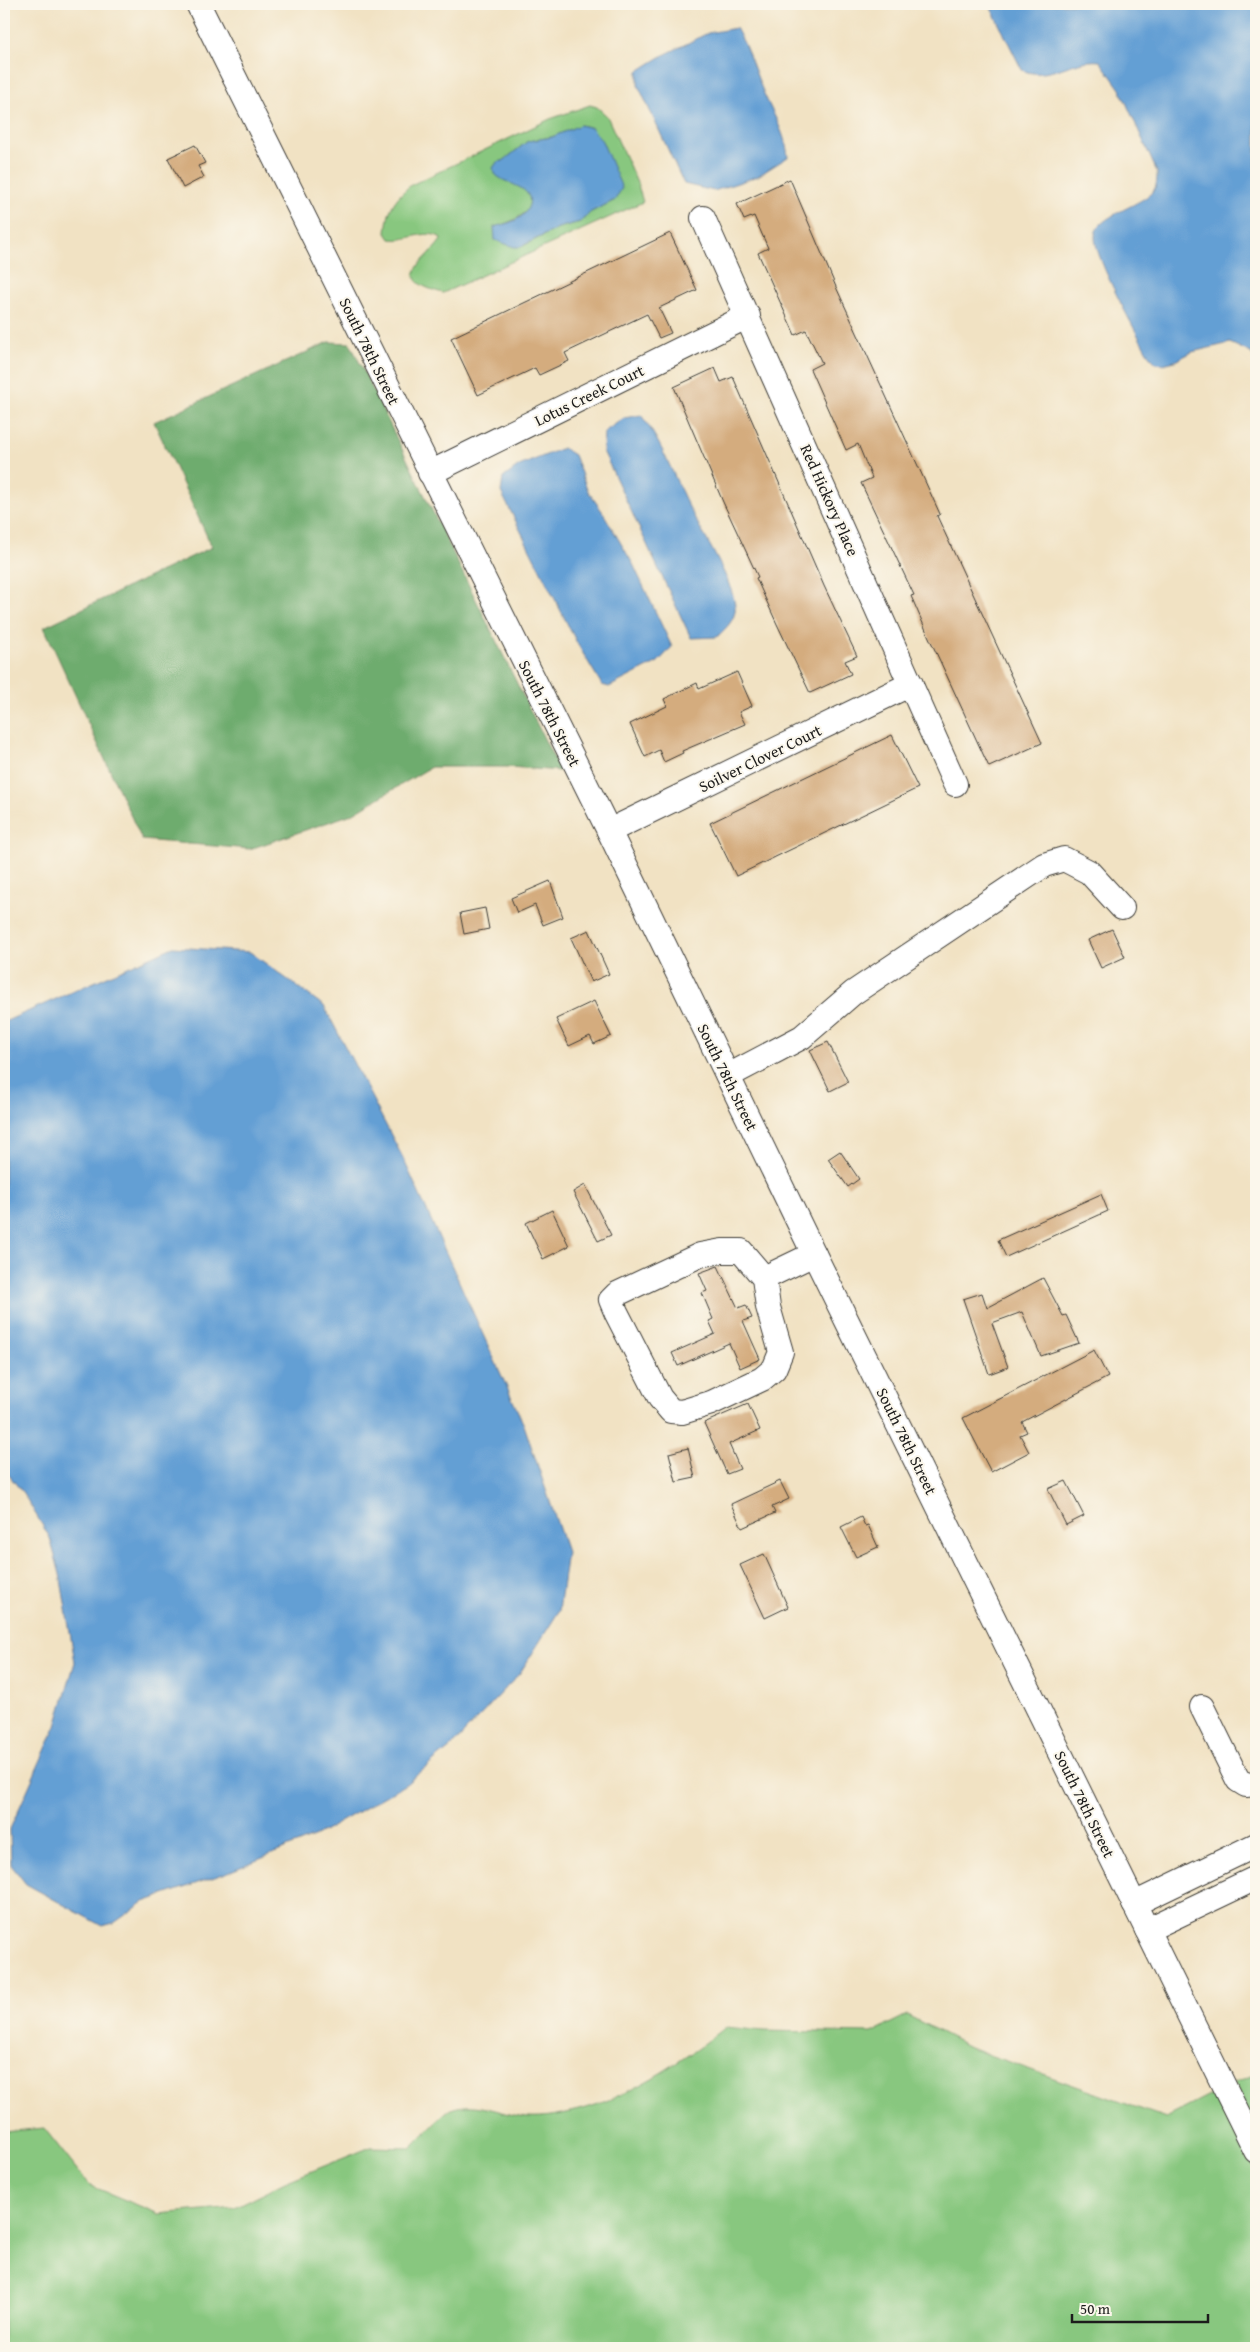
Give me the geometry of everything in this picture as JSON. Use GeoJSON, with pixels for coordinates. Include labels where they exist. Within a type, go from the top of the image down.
{"type":"FeatureCollection","features":[{"type":"Feature","properties":{"kind":"street","name":"South 78th Street"},"geometry":{"type":"LineString","coordinates":[[198,4],[609,831],[814,1254],[1256,2151]]}},
{"type":"Feature","properties":{"kind":"street","name":"Red Hickory Place"},"geometry":{"type":"LineString","coordinates":[[703,218],[955,784]]}},
{"type":"Feature","properties":{"kind":"street","name":"Lotus Creek Court"},"geometry":{"type":"LineString","coordinates":[[430,473],[748,316]]}},
{"type":"Feature","properties":{"kind":"street","name":"Soilver Clover Court"},"geometry":{"type":"LineString","coordinates":[[609,831],[911,684]]}},
{"type":"Feature","properties":{"kind":"street"},"geometry":{"type":"LineString","coordinates":[[728,1076],[802,1037],[853,993],[1044,865],[1064,859],[1089,872],[1122,908]]}},
{"type":"Feature","properties":{"kind":"street"},"geometry":{"type":"LineString","coordinates":[[722,1251],[740,1251],[764,1278],[768,1307],[781,1352],[774,1369],[762,1379],[711,1403],[682,1412],[671,1411],[660,1398],[616,1312],[612,1300],[616,1294],[700,1255],[722,1251]]}},
{"type":"Feature","properties":{"kind":"street"},"geometry":{"type":"LineString","coordinates":[[764,1278],[814,1254]]}},
{"type":"Feature","properties":{"kind":"street"},"geometry":{"type":"LineString","coordinates":[[1202,1707],[1238,1780],[1246,1785],[1256,1784]]}},
{"type":"Feature","properties":{"kind":"street"},"geometry":{"type":"LineString","coordinates":[[1134,1904],[1256,1845]]}},
{"type":"Feature","properties":{"kind":"street"},"geometry":{"type":"LineString","coordinates":[[1147,1930],[1256,1878]]}},
{"type":"Feature","properties":{"kind":"green space"},"geometry":{"type":"Polygon","coordinates":[[[590,105],[597,107],[607,116],[638,185],[643,202],[443,293],[427,288],[418,282],[415,276],[416,270],[441,240],[440,237],[427,234],[403,239],[390,239],[386,233],[390,211],[400,195],[411,185],[550,119],[590,105]],[[581,125],[552,137],[528,141],[503,161],[497,162],[496,175],[513,183],[527,193],[530,206],[521,216],[494,227],[521,247],[558,228],[580,222],[591,212],[615,200],[592,128],[581,125]]]}},
{"type":"Feature","properties":{"kind":"green space"},"geometry":{"type":"Polygon","coordinates":[[[329,342],[350,343],[560,771],[510,767],[431,767],[352,814],[250,849],[142,840],[44,627],[212,547],[154,422],[329,342]]]}},
{"type":"Feature","properties":{"kind":"green space"},"geometry":{"type":"Polygon","coordinates":[[[907,2015],[975,2050],[1166,2118],[1217,2092],[1256,2172],[1256,2348],[4,2348],[4,2132],[44,2128],[89,2185],[159,2214],[235,2207],[285,2182],[371,2147],[410,2148],[447,2111],[461,2106],[481,2107],[519,2116],[534,2117],[545,2117],[591,2107],[612,2099],[653,2078],[692,2053],[726,2027],[764,2031],[871,2033],[907,2015]]]}},
{"type":"Feature","properties":{"kind":"green space"},"geometry":{"type":"Polygon","coordinates":[[[1256,2074],[1256,2130],[1233,2083],[1256,2074]]]}},
{"type":"Feature","properties":{"kind":"water"},"geometry":{"type":"Polygon","coordinates":[[[989,4],[1256,4],[1256,360],[1251,353],[1230,343],[1192,352],[1175,361],[1163,364],[1156,363],[1150,357],[1101,261],[1095,236],[1097,229],[1103,223],[1148,196],[1154,190],[1156,183],[1157,172],[1120,89],[1100,61],[1080,63],[1051,72],[1032,73],[1022,70],[989,4]]]}},
{"type":"Feature","properties":{"kind":"water"},"geometry":{"type":"Polygon","coordinates":[[[736,28],[776,118],[788,157],[758,176],[714,191],[684,184],[638,85],[638,71],[662,56],[708,33],[736,28]]]}},
{"type":"Feature","properties":{"kind":"water"},"geometry":{"type":"Polygon","coordinates":[[[580,125],[592,128],[602,141],[622,188],[615,200],[591,212],[580,222],[558,228],[520,247],[514,247],[495,240],[494,227],[520,217],[529,205],[527,194],[523,190],[496,175],[493,168],[497,162],[503,161],[528,141],[552,137],[580,125]]]}},
{"type":"Feature","properties":{"kind":"water"},"geometry":{"type":"Polygon","coordinates":[[[641,415],[662,449],[691,511],[728,582],[735,605],[734,615],[730,623],[717,637],[691,638],[603,451],[604,432],[624,418],[641,415]]]}},
{"type":"Feature","properties":{"kind":"water"},"geometry":{"type":"Polygon","coordinates":[[[563,448],[574,455],[588,491],[633,564],[672,647],[658,662],[609,687],[602,685],[578,645],[501,492],[503,478],[519,466],[563,448]]]}},
{"type":"Feature","properties":{"kind":"water"},"geometry":{"type":"Polygon","coordinates":[[[173,947],[250,952],[324,1006],[403,1158],[524,1425],[567,1552],[559,1611],[520,1673],[452,1746],[406,1784],[316,1836],[226,1873],[144,1902],[114,1923],[102,1926],[26,1884],[11,1865],[10,1829],[56,1726],[75,1662],[60,1574],[50,1538],[23,1493],[4,1469],[4,1022],[173,947]]]}},
{"type":"Feature","properties":{"kind":"building"},"geometry":{"type":"Polygon","coordinates":[[[195,145],[205,163],[198,166],[204,177],[183,188],[168,158],[195,145]]]}},
{"type":"Feature","properties":{"kind":"building"},"geometry":{"type":"Polygon","coordinates":[[[790,179],[836,287],[940,514],[937,516],[1042,743],[989,767],[911,596],[914,595],[861,483],[872,478],[858,444],[846,450],[810,369],[822,363],[806,330],[795,335],[758,253],[768,248],[754,216],[744,220],[737,204],[790,179]]]}},
{"type":"Feature","properties":{"kind":"building"},"geometry":{"type":"Polygon","coordinates":[[[670,233],[697,290],[659,308],[671,333],[659,338],[647,314],[565,353],[569,361],[539,375],[535,368],[478,395],[451,338],[670,233]]]}},
{"type":"Feature","properties":{"kind":"building"},"geometry":{"type":"Polygon","coordinates":[[[715,368],[721,382],[733,377],[824,586],[857,656],[845,661],[851,674],[810,693],[756,578],[758,577],[723,502],[674,387],[715,368]]]}},
{"type":"Feature","properties":{"kind":"building"},"geometry":{"type":"Polygon","coordinates":[[[737,672],[752,706],[739,712],[745,724],[682,751],[683,753],[664,762],[659,750],[645,757],[630,724],[667,706],[664,699],[697,683],[699,689],[737,672]]]}},
{"type":"Feature","properties":{"kind":"building"},"geometry":{"type":"Polygon","coordinates":[[[892,735],[918,788],[736,876],[710,823],[892,735]]]}},
{"type":"Feature","properties":{"kind":"building"},"geometry":{"type":"Polygon","coordinates":[[[550,881],[563,917],[543,925],[535,905],[517,913],[511,898],[550,881]]]}},
{"type":"Feature","properties":{"kind":"building"},"geometry":{"type":"Polygon","coordinates":[[[485,908],[489,929],[464,934],[460,913],[485,908]]]}},
{"type":"Feature","properties":{"kind":"building"},"geometry":{"type":"Polygon","coordinates":[[[1112,929],[1125,957],[1101,968],[1088,940],[1112,929]]]}},
{"type":"Feature","properties":{"kind":"building"},"geometry":{"type":"Polygon","coordinates":[[[589,930],[609,974],[591,982],[571,938],[589,930]]]}},
{"type":"Feature","properties":{"kind":"building"},"geometry":{"type":"Polygon","coordinates":[[[594,1001],[611,1036],[594,1044],[590,1036],[569,1046],[556,1019],[594,1001]]]}},
{"type":"Feature","properties":{"kind":"building"},"geometry":{"type":"Polygon","coordinates":[[[828,1042],[848,1082],[830,1091],[810,1050],[828,1042]]]}},
{"type":"Feature","properties":{"kind":"building"},"geometry":{"type":"Polygon","coordinates":[[[840,1151],[859,1179],[848,1187],[828,1159],[840,1151]]]}},
{"type":"Feature","properties":{"kind":"building"},"geometry":{"type":"Polygon","coordinates":[[[585,1185],[611,1235],[598,1241],[573,1192],[585,1185]]]}},
{"type":"Feature","properties":{"kind":"building"},"geometry":{"type":"Polygon","coordinates":[[[1101,1194],[1108,1211],[1006,1257],[998,1240],[1101,1194]]]}},
{"type":"Feature","properties":{"kind":"building"},"geometry":{"type":"Polygon","coordinates":[[[552,1210],[569,1246],[543,1259],[526,1223],[552,1210]]]}},
{"type":"Feature","properties":{"kind":"building"},"geometry":{"type":"Polygon","coordinates":[[[718,1266],[738,1308],[746,1305],[752,1318],[743,1321],[760,1359],[740,1368],[729,1343],[678,1366],[672,1353],[715,1334],[709,1321],[713,1319],[702,1293],[707,1291],[699,1273],[718,1266]]]}},
{"type":"Feature","properties":{"kind":"building"},"geometry":{"type":"Polygon","coordinates":[[[1043,1278],[1063,1316],[1066,1315],[1079,1343],[1041,1356],[1022,1312],[992,1323],[1008,1367],[989,1374],[963,1299],[982,1293],[987,1308],[1043,1278]]]}},
{"type":"Feature","properties":{"kind":"building"},"geometry":{"type":"Polygon","coordinates":[[[1094,1350],[1108,1377],[1022,1422],[1027,1432],[1020,1435],[1029,1452],[991,1472],[963,1418],[1094,1350]]]}},
{"type":"Feature","properties":{"kind":"building"},"geometry":{"type":"Polygon","coordinates":[[[748,1404],[760,1430],[729,1444],[740,1469],[727,1474],[704,1423],[748,1404]]]}},
{"type":"Feature","properties":{"kind":"building"},"geometry":{"type":"Polygon","coordinates":[[[688,1448],[695,1478],[676,1482],[669,1453],[688,1448]]]}},
{"type":"Feature","properties":{"kind":"building"},"geometry":{"type":"Polygon","coordinates":[[[780,1481],[789,1499],[772,1507],[775,1513],[742,1528],[731,1504],[780,1481]]]}},
{"type":"Feature","properties":{"kind":"building"},"geometry":{"type":"Polygon","coordinates":[[[1066,1481],[1084,1516],[1066,1525],[1048,1489],[1066,1481]]]}},
{"type":"Feature","properties":{"kind":"building"},"geometry":{"type":"Polygon","coordinates":[[[861,1517],[865,1526],[868,1525],[878,1547],[856,1557],[841,1527],[861,1517]]]}},
{"type":"Feature","properties":{"kind":"building"},"geometry":{"type":"Polygon","coordinates":[[[764,1554],[788,1607],[765,1618],[740,1565],[764,1554]]]}}]}
